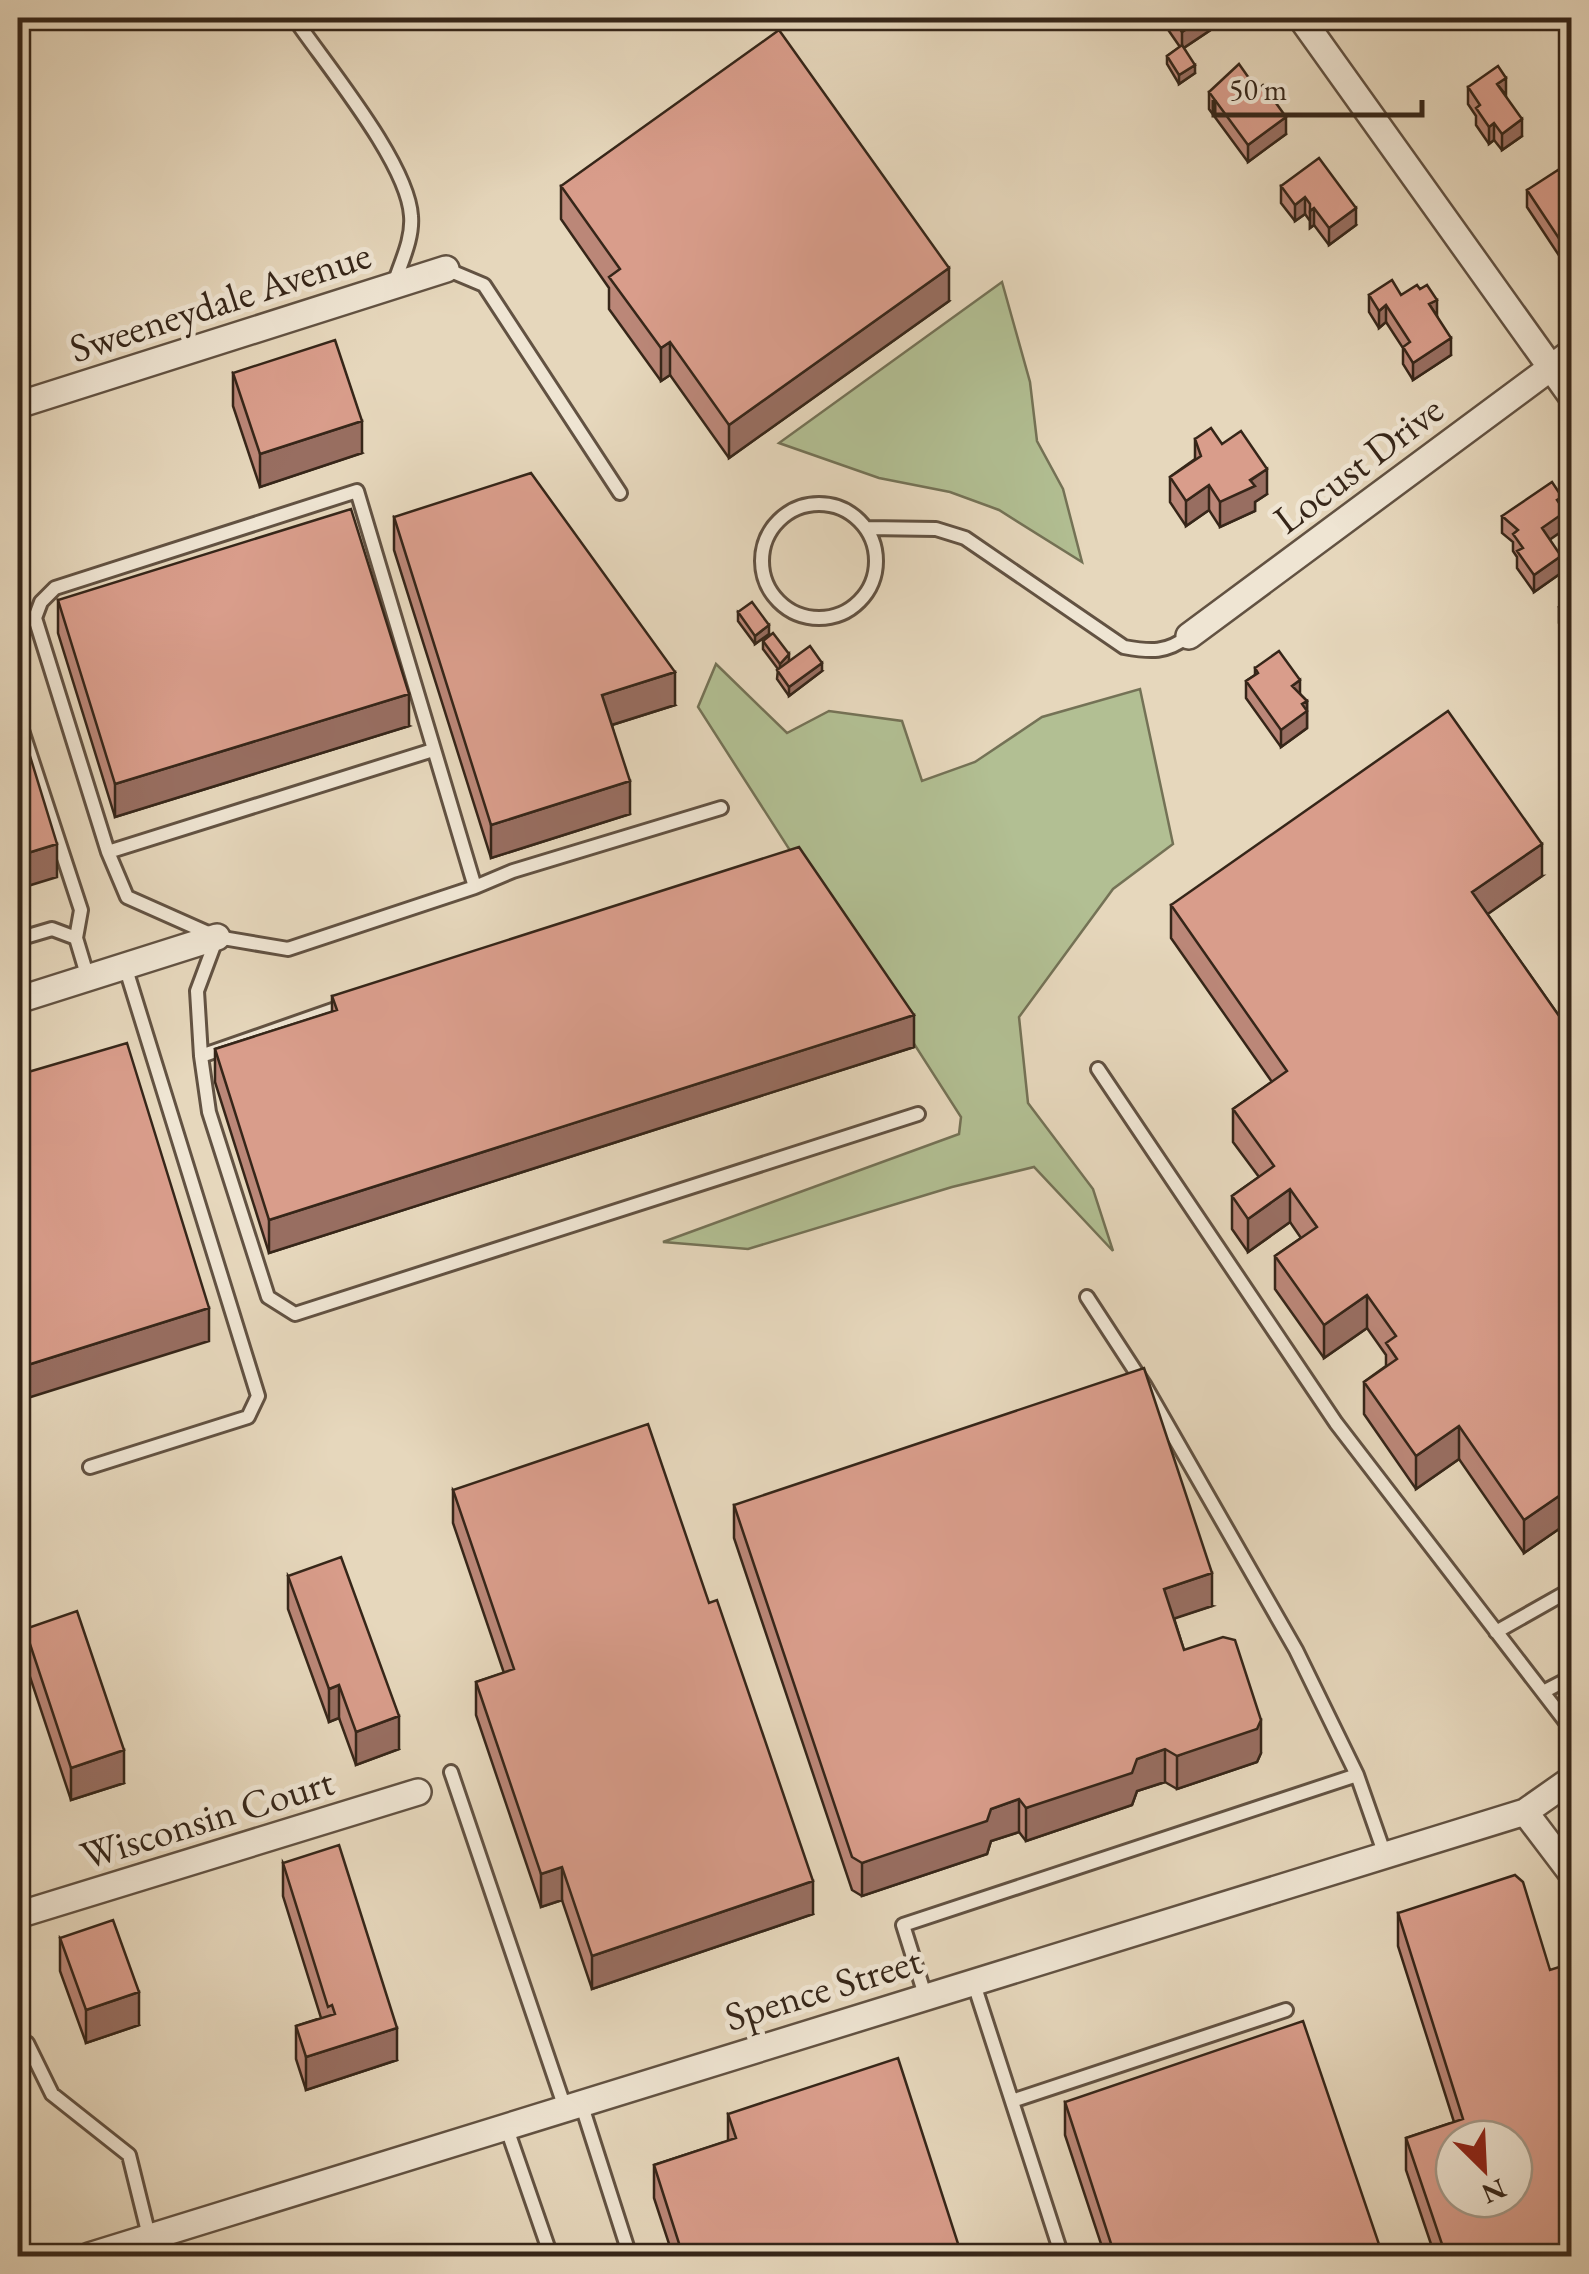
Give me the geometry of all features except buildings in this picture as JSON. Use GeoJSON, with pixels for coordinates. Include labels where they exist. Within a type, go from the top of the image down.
{"type":"FeatureCollection","features":[{"type":"Feature","properties":{"kind":"street"},"geometry":{"type":"LineString","coordinates":[[1301,18],[1561,360],[1572,397]]}},
{"type":"Feature","properties":{"kind":"street","name":"Sweeneydale Avenue"},"geometry":{"type":"LineString","coordinates":[[18,405],[446,269]]}},
{"type":"Feature","properties":{"kind":"street","name":"Locust Drive"},"geometry":{"type":"LineString","coordinates":[[1190,636],[1561,360]]}},
{"type":"Feature","properties":{"kind":"street"},"geometry":{"type":"LineString","coordinates":[[18,1000],[217,937]]}},
{"type":"Feature","properties":{"kind":"street","name":"Spence Street"},"geometry":{"type":"LineString","coordinates":[[89,2256],[151,2247],[506,2126],[1525,1812],[1572,1778]]}},
{"type":"Feature","properties":{"kind":"street","name":"Wisconsin Court"},"geometry":{"type":"LineString","coordinates":[[18,1915],[418,1792]]}},
{"type":"Feature","properties":{"kind":"street"},"geometry":{"type":"LineString","coordinates":[[1525,1812],[1572,1874]]}},
{"type":"Feature","properties":{"kind":"lane"},"geometry":{"type":"LineString","coordinates":[[294,18],[388,156],[409,195],[412,222],[393,286]]}},
{"type":"Feature","properties":{"kind":"lane"},"geometry":{"type":"LineString","coordinates":[[446,269],[484,285],[620,493]]}},
{"type":"Feature","properties":{"kind":"lane"},"geometry":{"type":"LineString","coordinates":[[474,887],[357,491],[55,588],[41,602],[35,618],[38,638],[108,852],[128,897],[217,937],[288,949],[474,887],[513,870],[721,808]]}},
{"type":"Feature","properties":{"kind":"lane"},"geometry":{"type":"LineString","coordinates":[[866,528],[876,562],[873,580],[849,610],[812,618],[778,600],[762,565],[764,545],[784,515],[800,506],[837,506],[866,528],[936,528],[965,538],[1124,646],[1154,652],[1172,648],[1190,636]]}},
{"type":"Feature","properties":{"kind":"lane"},"geometry":{"type":"LineString","coordinates":[[18,718],[82,910],[76,938],[88,978]]}},
{"type":"Feature","properties":{"kind":"lane"},"geometry":{"type":"LineString","coordinates":[[108,852],[434,750]]}},
{"type":"Feature","properties":{"kind":"lane"},"geometry":{"type":"LineString","coordinates":[[18,939],[52,929],[76,938]]}},
{"type":"Feature","properties":{"kind":"lane"},"geometry":{"type":"LineString","coordinates":[[217,937],[198,991],[209,1112],[268,1297],[296,1314],[918,1114]]}},
{"type":"Feature","properties":{"kind":"lane"},"geometry":{"type":"LineString","coordinates":[[90,1468],[248,1417],[258,1396],[125,966]]}},
{"type":"Feature","properties":{"kind":"lane"},"geometry":{"type":"LineString","coordinates":[[202,1056],[354,1003]]}},
{"type":"Feature","properties":{"kind":"lane"},"geometry":{"type":"LineString","coordinates":[[1098,1069],[1336,1423],[1572,1730]]}},
{"type":"Feature","properties":{"kind":"lane"},"geometry":{"type":"LineString","coordinates":[[1087,1297],[1145,1386],[1296,1650],[1357,1775],[1385,1855]]}},
{"type":"Feature","properties":{"kind":"lane"},"geometry":{"type":"LineString","coordinates":[[1496,1632],[1572,1589]]}},
{"type":"Feature","properties":{"kind":"lane"},"geometry":{"type":"LineString","coordinates":[[1543,1692],[1572,1677]]}},
{"type":"Feature","properties":{"kind":"lane"},"geometry":{"type":"LineString","coordinates":[[451,1772],[630,2256]]}},
{"type":"Feature","properties":{"kind":"lane"},"geometry":{"type":"LineString","coordinates":[[925,1996],[903,1925],[1357,1775]]}},
{"type":"Feature","properties":{"kind":"lane"},"geometry":{"type":"LineString","coordinates":[[973,1980],[1062,2256]]}},
{"type":"Feature","properties":{"kind":"lane"},"geometry":{"type":"LineString","coordinates":[[1012,2101],[1286,2010]]}},
{"type":"Feature","properties":{"kind":"lane"},"geometry":{"type":"LineString","coordinates":[[27,2043],[52,2094],[129,2155],[138,2179],[151,2247]]}},
{"type":"Feature","properties":{"kind":"lane"},"geometry":{"type":"LineString","coordinates":[[506,2126],[550,2252]]}},
{"type":"Feature","properties":{"kind":"green space"},"geometry":{"type":"Polygon","coordinates":[[[1002,282],[1030,382],[1037,441],[1063,489],[1082,562],[999,510],[950,492],[879,478],[779,443],[1002,282]]]}},
{"type":"Feature","properties":{"kind":"green space"},"geometry":{"type":"Polygon","coordinates":[[[716,664],[787,733],[829,711],[902,721],[922,781],[975,762],[1042,717],[1140,689],[1173,844],[1113,889],[1019,1017],[1028,1103],[1093,1189],[1113,1251],[1034,1167],[952,1187],[748,1249],[663,1242],[959,1134],[961,1117],[698,707],[716,664]]]}}]}
